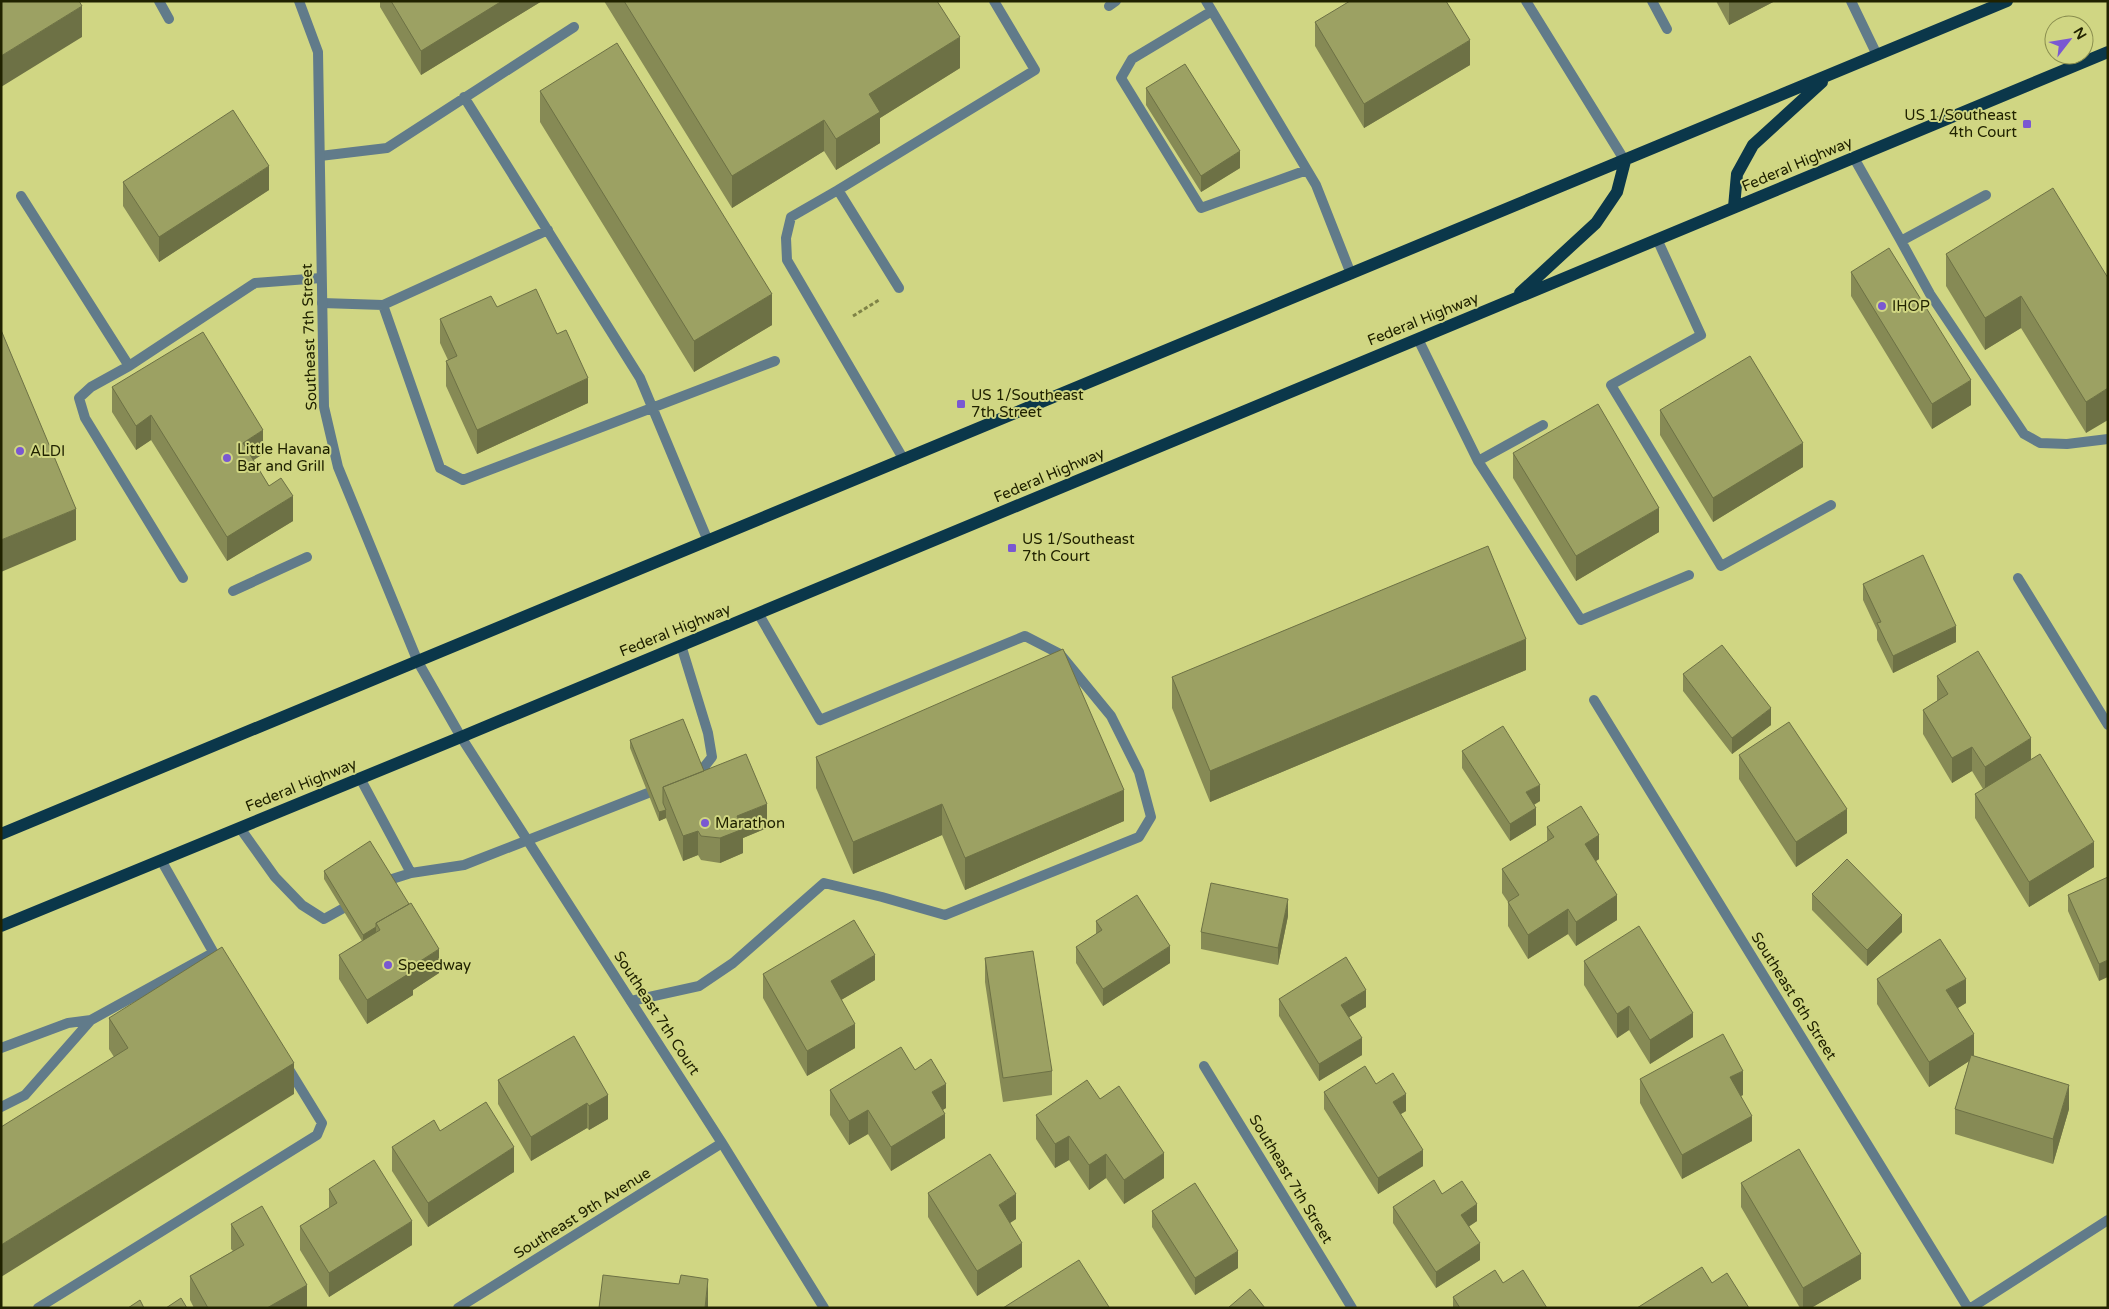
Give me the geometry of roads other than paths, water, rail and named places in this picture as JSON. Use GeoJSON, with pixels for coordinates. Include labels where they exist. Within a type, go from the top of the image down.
{"type":"FeatureCollection","features":[{"type":"Feature","properties":{"kind":"main road"},"geometry":{"type":"LineString","coordinates":[[1,834],[2007,1]]}},
{"type":"Feature","properties":{"kind":"main road","name":"Federal Highway"},"geometry":{"type":"LineString","coordinates":[[1,926],[2108,52]]}},
{"type":"Feature","properties":{"kind":"main road"},"geometry":{"type":"LineString","coordinates":[[1734,207],[1737,174],[1753,145],[1829,76]]}},
{"type":"Feature","properties":{"kind":"main road"},"geometry":{"type":"LineString","coordinates":[[1513,300],[1596,223],[1617,192],[1625,161]]}},
{"type":"Feature","properties":{"kind":"street"},"geometry":{"type":"LineString","coordinates":[[159,1],[169,19]]}},
{"type":"Feature","properties":{"kind":"street","name":"Southeast 7th Street"},"geometry":{"type":"LineString","coordinates":[[299,1],[318,52],[324,407],[338,467],[418,662],[461,736]]}},
{"type":"Feature","properties":{"kind":"street"},"geometry":{"type":"LineString","coordinates":[[904,460],[787,260],[786,238],[791,217],[1035,70],[994,1]]}},
{"type":"Feature","properties":{"kind":"street"},"geometry":{"type":"LineString","coordinates":[[1206,1],[1316,185],[1351,274]]}},
{"type":"Feature","properties":{"kind":"street"},"geometry":{"type":"LineString","coordinates":[[1526,1],[1625,161]]}},
{"type":"Feature","properties":{"kind":"street"},"geometry":{"type":"LineString","coordinates":[[1652,1],[1667,29]]}},
{"type":"Feature","properties":{"kind":"street"},"geometry":{"type":"LineString","coordinates":[[1851,1],[1876,56]]}},
{"type":"Feature","properties":{"kind":"street"},"geometry":{"type":"LineString","coordinates":[[1212,11],[1132,59],[1121,78],[1201,208],[1307,170]]}},
{"type":"Feature","properties":{"kind":"street"},"geometry":{"type":"LineString","coordinates":[[320,156],[386,148],[574,27]]}},
{"type":"Feature","properties":{"kind":"street"},"geometry":{"type":"LineString","coordinates":[[464,97],[640,378],[708,541]]}},
{"type":"Feature","properties":{"kind":"street"},"geometry":{"type":"LineString","coordinates":[[1854,158],[1930,294],[2024,434],[2040,443],[2067,444],[2108,439]]}},
{"type":"Feature","properties":{"kind":"street"},"geometry":{"type":"LineString","coordinates":[[838,190],[899,288]]}},
{"type":"Feature","properties":{"kind":"street"},"geometry":{"type":"LineString","coordinates":[[1902,241],[1986,195]]}},
{"type":"Feature","properties":{"kind":"street"},"geometry":{"type":"LineString","coordinates":[[21,196],[129,366]]}},
{"type":"Feature","properties":{"kind":"street"},"geometry":{"type":"LineString","coordinates":[[322,303],[383,305],[548,230]]}},
{"type":"Feature","properties":{"kind":"street"},"geometry":{"type":"LineString","coordinates":[[1657,239],[1701,335],[1611,385],[1721,566],[1831,505]]}},
{"type":"Feature","properties":{"kind":"street"},"geometry":{"type":"LineString","coordinates":[[183,578],[85,418],[79,398],[91,387],[129,366],[255,283],[321,278]]}},
{"type":"Feature","properties":{"kind":"street"},"geometry":{"type":"LineString","coordinates":[[383,305],[440,468],[463,480],[774,361]]}},
{"type":"Feature","properties":{"kind":"street"},"geometry":{"type":"LineString","coordinates":[[1418,339],[1478,461],[1581,620],[1689,575]]}},
{"type":"Feature","properties":{"kind":"street"},"geometry":{"type":"LineString","coordinates":[[1478,461],[1543,425]]}},
{"type":"Feature","properties":{"kind":"street"},"geometry":{"type":"LineString","coordinates":[[233,591],[307,557]]}},
{"type":"Feature","properties":{"kind":"street"},"geometry":{"type":"LineString","coordinates":[[2018,578],[2108,725]]}},
{"type":"Feature","properties":{"kind":"street"},"geometry":{"type":"LineString","coordinates":[[631,1001],[700,986],[733,962],[824,883],[945,915],[1139,837],[1151,817],[1139,772],[1111,716],[1060,654],[1025,636],[820,720],[758,613]]}},
{"type":"Feature","properties":{"kind":"street"},"geometry":{"type":"LineString","coordinates":[[680,645],[708,733],[712,757],[700,771]]}},
{"type":"Feature","properties":{"kind":"street","name":"Southeast 6th Street"},"geometry":{"type":"LineString","coordinates":[[1594,700],[1969,1308]]}},
{"type":"Feature","properties":{"kind":"street","name":"Southeast 7th Court"},"geometry":{"type":"LineString","coordinates":[[461,736],[722,1143],[824,1308]]}},
{"type":"Feature","properties":{"kind":"street"},"geometry":{"type":"LineString","coordinates":[[360,778],[411,873]]}},
{"type":"Feature","properties":{"kind":"street"},"geometry":{"type":"LineString","coordinates":[[389,880],[411,873],[464,864],[648,793]]}},
{"type":"Feature","properties":{"kind":"street"},"geometry":{"type":"LineString","coordinates":[[240,828],[275,877],[302,905],[324,919],[342,909]]}},
{"type":"Feature","properties":{"kind":"street"},"geometry":{"type":"LineString","coordinates":[[161,860],[224,970]]}},
{"type":"Feature","properties":{"kind":"street"},"geometry":{"type":"LineString","coordinates":[[1,1107],[25,1095],[91,1020],[213,953]]}},
{"type":"Feature","properties":{"kind":"street"},"geometry":{"type":"LineString","coordinates":[[1,1048],[68,1023],[91,1020]]}},
{"type":"Feature","properties":{"kind":"street"},"geometry":{"type":"LineString","coordinates":[[38,1308],[317,1135],[322,1123],[283,1060]]}},
{"type":"Feature","properties":{"kind":"street","name":"Southeast 7th Street"},"geometry":{"type":"LineString","coordinates":[[1204,1066],[1352,1308]]}},
{"type":"Feature","properties":{"kind":"street","name":"Southeast 9th Avenue"},"geometry":{"type":"LineString","coordinates":[[458,1308],[722,1143]]}},
{"type":"Feature","properties":{"kind":"street"},"geometry":{"type":"LineString","coordinates":[[1969,1308],[2108,1220]]}},
{"type":"Feature","properties":{"kind":"place","name":"US 1/Southeast 4th Court"},"geometry":{"type":"Point","coordinates":[2027,124]}},
{"type":"Feature","properties":{"kind":"place","name":"IHOP"},"geometry":{"type":"Point","coordinates":[1882,306]}},
{"type":"Feature","properties":{"kind":"place","name":"US 1/Southeast 7th Street"},"geometry":{"type":"Point","coordinates":[961,404]}},
{"type":"Feature","properties":{"kind":"place","name":"ALDI"},"geometry":{"type":"Point","coordinates":[20,451]}},
{"type":"Feature","properties":{"kind":"place","name":"Little Havana Bar and Grill"},"geometry":{"type":"Point","coordinates":[227,458]}},
{"type":"Feature","properties":{"kind":"place","name":"US 1/Southeast 7th Court"},"geometry":{"type":"Point","coordinates":[1012,548]}},
{"type":"Feature","properties":{"kind":"place","name":"Marathon"},"geometry":{"type":"Point","coordinates":[705,823]}},
{"type":"Feature","properties":{"kind":"place","name":"Speedway"},"geometry":{"type":"Point","coordinates":[388,965]}}]}
